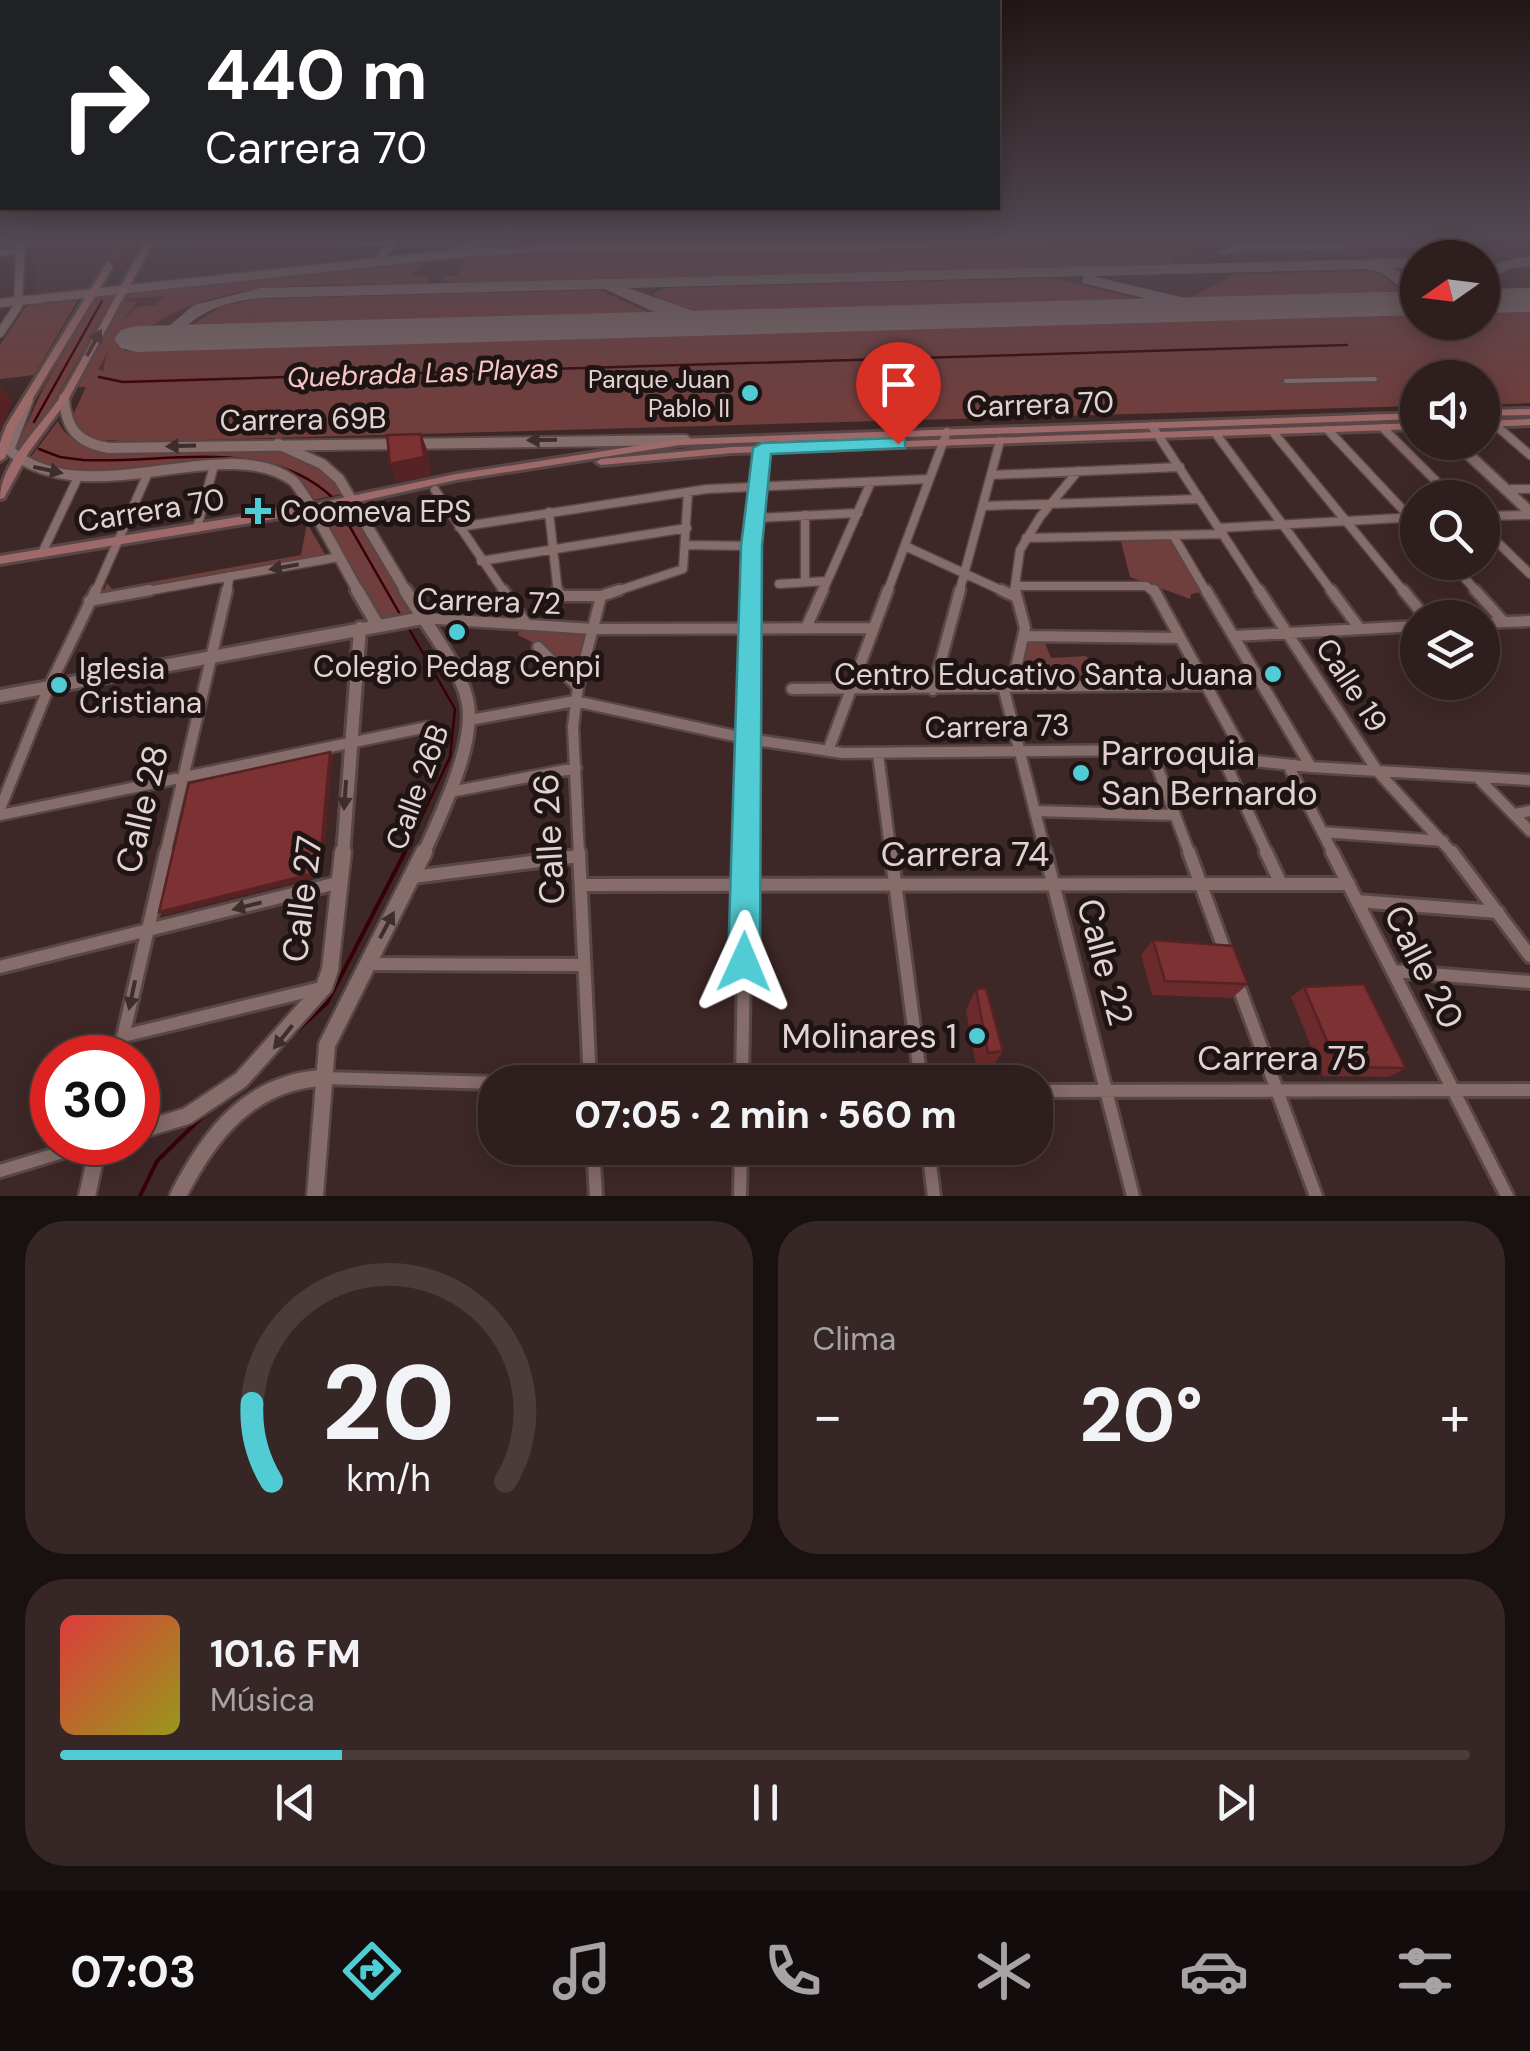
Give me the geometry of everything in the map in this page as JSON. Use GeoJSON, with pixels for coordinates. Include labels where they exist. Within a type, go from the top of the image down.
{"type":"FeatureCollection","features":[{"type":"Feature","properties":{"kind":"main road"},"geometry":{"type":"LineString","coordinates":[[0,458],[9,431],[92,293]]}},
{"type":"Feature","properties":{"kind":"main road"},"geometry":{"type":"LineString","coordinates":[[0,496],[19,461],[64,398],[122,293]]}},
{"type":"Feature","properties":{"kind":"main road"},"geometry":{"type":"LineString","coordinates":[[1500,413],[1530,412]]}},
{"type":"Feature","properties":{"kind":"main road","name":"Carrera 70"},"geometry":{"type":"LineString","coordinates":[[343,503],[642,456],[1400,417]]}},
{"type":"Feature","properties":{"kind":"main road"},"geometry":{"type":"LineString","coordinates":[[1500,423],[1530,422]]}},
{"type":"Feature","properties":{"kind":"main road","name":"Carrera 70"},"geometry":{"type":"LineString","coordinates":[[0,560],[313,512],[456,477],[697,441],[1000,441],[1156,430],[1216,434],[1400,427]]}},
{"type":"Feature","properties":{"kind":"street"},"geometry":{"type":"LineString","coordinates":[[0,333],[18,301],[18,293]]}},
{"type":"Feature","properties":{"kind":"street"},"geometry":{"type":"LineString","coordinates":[[0,303],[85,293]]}},
{"type":"Feature","properties":{"kind":"street"},"geometry":{"type":"LineString","coordinates":[[1286,381],[1375,379]]}},
{"type":"Feature","properties":{"kind":"street"},"geometry":{"type":"LineString","coordinates":[[19,461],[10,454],[10,447],[31,392]]}},
{"type":"Feature","properties":{"kind":"street","name":"Carrera 69B"},"geometry":{"type":"LineString","coordinates":[[64,398],[67,428],[74,437],[92,445],[116,448],[697,441]]}},
{"type":"Feature","properties":{"kind":"street"},"geometry":{"type":"LineString","coordinates":[[1382,428],[1435,480]]}},
{"type":"Feature","properties":{"kind":"street","name":"Calle 19"},"geometry":{"type":"LineString","coordinates":[[1156,430],[1378,772],[1443,841],[1530,956]]}},
{"type":"Feature","properties":{"kind":"street"},"geometry":{"type":"LineString","coordinates":[[1328,430],[1400,504]]}},
{"type":"Feature","properties":{"kind":"street"},"geometry":{"type":"LineString","coordinates":[[1272,432],[1411,600]]}},
{"type":"Feature","properties":{"kind":"street"},"geometry":{"type":"LineString","coordinates":[[1500,433],[1530,455]]}},
{"type":"Feature","properties":{"kind":"street"},"geometry":{"type":"LineString","coordinates":[[1216,434],[1360,629]]}},
{"type":"Feature","properties":{"kind":"street"},"geometry":{"type":"LineString","coordinates":[[828,751],[945,438]]}},
{"type":"Feature","properties":{"kind":"street"},"geometry":{"type":"LineString","coordinates":[[933,690],[1000,441]]}},
{"type":"Feature","properties":{"kind":"street","name":"Calle 26B"},"geometry":{"type":"LineString","coordinates":[[278,444],[332,472],[343,503],[467,697],[470,720],[450,792],[413,877],[333,1026],[322,1078]]}},
{"type":"Feature","properties":{"kind":"street"},"geometry":{"type":"LineString","coordinates":[[742,1065],[752,546],[762,448]]}},
{"type":"Feature","properties":{"kind":"street"},"geometry":{"type":"LineString","coordinates":[[1477,460],[1530,511]]}},
{"type":"Feature","properties":{"kind":"street"},"geometry":{"type":"LineString","coordinates":[[1479,460],[1530,511]]}},
{"type":"Feature","properties":{"kind":"street","name":"Carrera 69B"},"geometry":{"type":"LineString","coordinates":[[19,461],[49,472],[79,476],[213,468],[274,472],[296,484],[313,512]]}},
{"type":"Feature","properties":{"kind":"street"},"geometry":{"type":"LineString","coordinates":[[991,475],[1180,467]]}},
{"type":"Feature","properties":{"kind":"street"},"geometry":{"type":"LineString","coordinates":[[197,528],[213,468]]}},
{"type":"Feature","properties":{"kind":"street","name":"Calle 22"},"geometry":{"type":"LineString","coordinates":[[1078,471],[1020,550],[1016,591],[1024,636],[1007,686],[1019,748],[1133,1196]]}},
{"type":"Feature","properties":{"kind":"street"},"geometry":{"type":"LineString","coordinates":[[0,812],[48,689],[121,540],[148,473]]}},
{"type":"Feature","properties":{"kind":"street"},"geometry":{"type":"LineString","coordinates":[[42,553],[79,476]]}},
{"type":"Feature","properties":{"kind":"street"},"geometry":{"type":"LineString","coordinates":[[459,528],[688,492],[758,485],[930,480]]}},
{"type":"Feature","properties":{"kind":"street"},"geometry":{"type":"LineString","coordinates":[[806,628],[871,482]]}},
{"type":"Feature","properties":{"kind":"street"},"geometry":{"type":"LineString","coordinates":[[1512,489],[1530,489]]}},
{"type":"Feature","properties":{"kind":"street"},"geometry":{"type":"LineString","coordinates":[[435,490],[527,625]]}},
{"type":"Feature","properties":{"kind":"street"},"geometry":{"type":"LineString","coordinates":[[549,512],[556,586],[562,596],[601,596],[674,573],[686,564],[688,492]]}},
{"type":"Feature","properties":{"kind":"street"},"geometry":{"type":"LineString","coordinates":[[983,506],[1200,499]]}},
{"type":"Feature","properties":{"kind":"street"},"geometry":{"type":"LineString","coordinates":[[1500,514],[1530,511]]}},
{"type":"Feature","properties":{"kind":"street"},"geometry":{"type":"LineString","coordinates":[[313,512],[378,626]]}},
{"type":"Feature","properties":{"kind":"street"},"geometry":{"type":"LineString","coordinates":[[754,518],[858,513]]}},
{"type":"Feature","properties":{"kind":"street"},"geometry":{"type":"LineString","coordinates":[[804,515],[805,582]]}},
{"type":"Feature","properties":{"kind":"street"},"geometry":{"type":"LineString","coordinates":[[1026,538],[1173,535],[1281,522],[1400,520]]}},
{"type":"Feature","properties":{"kind":"street"},"geometry":{"type":"LineString","coordinates":[[482,561],[687,528]]}},
{"type":"Feature","properties":{"kind":"street"},"geometry":{"type":"LineString","coordinates":[[1173,535],[1312,768]]}},
{"type":"Feature","properties":{"kind":"street"},"geometry":{"type":"LineString","coordinates":[[1500,544],[1530,574]]}},
{"type":"Feature","properties":{"kind":"street"},"geometry":{"type":"LineString","coordinates":[[686,545],[752,546]]}},
{"type":"Feature","properties":{"kind":"street"},"geometry":{"type":"LineString","coordinates":[[904,546],[1016,591],[1146,586],[1156,595],[1247,760]]}},
{"type":"Feature","properties":{"kind":"street"},"geometry":{"type":"LineString","coordinates":[[89,600],[339,557]]}},
{"type":"Feature","properties":{"kind":"street","name":"Calle 28"},"geometry":{"type":"LineString","coordinates":[[123,1035],[230,576]]}},
{"type":"Feature","properties":{"kind":"street"},"geometry":{"type":"LineString","coordinates":[[1466,580],[1504,622]]}},
{"type":"Feature","properties":{"kind":"street"},"geometry":{"type":"LineString","coordinates":[[779,584],[826,581]]}},
{"type":"Feature","properties":{"kind":"street","name":"Calle 26"},"geometry":{"type":"LineString","coordinates":[[589,1065],[575,702],[601,596]]}},
{"type":"Feature","properties":{"kind":"street","name":"Carrera 72"},"geometry":{"type":"LineString","coordinates":[[0,698],[419,619],[594,629],[874,628]]}},
{"type":"Feature","properties":{"kind":"street"},"geometry":{"type":"LineString","coordinates":[[1500,622],[1530,621]]}},
{"type":"Feature","properties":{"kind":"street"},"geometry":{"type":"LineString","coordinates":[[1233,636],[1400,627]]}},
{"type":"Feature","properties":{"kind":"street","name":"Calle 27"},"geometry":{"type":"LineString","coordinates":[[160,1124],[186,1116],[215,1100],[265,1058],[324,988],[330,970],[341,882],[360,628]]}},
{"type":"Feature","properties":{"kind":"street"},"geometry":{"type":"LineString","coordinates":[[1024,636],[1177,638]]}},
{"type":"Feature","properties":{"kind":"street"},"geometry":{"type":"LineString","coordinates":[[538,647],[578,687]]}},
{"type":"Feature","properties":{"kind":"street"},"geometry":{"type":"LineString","coordinates":[[792,689],[1203,685]]}},
{"type":"Feature","properties":{"kind":"street","name":"Carrera 73"},"geometry":{"type":"LineString","coordinates":[[470,720],[575,702],[749,739],[828,751],[878,754],[1019,748],[1150,750],[1312,768],[1530,780]]}},
{"type":"Feature","properties":{"kind":"street"},"geometry":{"type":"LineString","coordinates":[[0,812],[427,727]]}},
{"type":"Feature","properties":{"kind":"street"},"geometry":{"type":"LineString","coordinates":[[1150,750],[1316,1196]]}},
{"type":"Feature","properties":{"kind":"street"},"geometry":{"type":"LineString","coordinates":[[878,754],[918,1065]]}},
{"type":"Feature","properties":{"kind":"street"},"geometry":{"type":"LineString","coordinates":[[1223,758],[1282,884]]}},
{"type":"Feature","properties":{"kind":"street","name":"Calle 20"},"geometry":{"type":"LineString","coordinates":[[1288,764],[1508,1196]]}},
{"type":"Feature","properties":{"kind":"street"},"geometry":{"type":"LineString","coordinates":[[450,792],[576,768]]}},
{"type":"Feature","properties":{"kind":"street"},"geometry":{"type":"LineString","coordinates":[[1478,778],[1530,831]]}},
{"type":"Feature","properties":{"kind":"street"},"geometry":{"type":"LineString","coordinates":[[1035,811],[1175,815]]}},
{"type":"Feature","properties":{"kind":"street"},"geometry":{"type":"LineString","coordinates":[[1515,814],[1530,812]]}},
{"type":"Feature","properties":{"kind":"street"},"geometry":{"type":"LineString","coordinates":[[1322,832],[1443,841]]}},
{"type":"Feature","properties":{"kind":"street"},"geometry":{"type":"LineString","coordinates":[[413,877],[579,856]]}},
{"type":"Feature","properties":{"kind":"street"},"geometry":{"type":"LineString","coordinates":[[0,967],[341,882]]}},
{"type":"Feature","properties":{"kind":"street","name":"Carrera 74"},"geometry":{"type":"LineString","coordinates":[[582,885],[1349,884]]}},
{"type":"Feature","properties":{"kind":"street"},"geometry":{"type":"LineString","coordinates":[[1357,901],[1498,912]]}},
{"type":"Feature","properties":{"kind":"street"},"geometry":{"type":"LineString","coordinates":[[366,964],[584,965]]}},
{"type":"Feature","properties":{"kind":"street"},"geometry":{"type":"LineString","coordinates":[[1393,971],[1530,982]]}},
{"type":"Feature","properties":{"kind":"street"},"geometry":{"type":"LineString","coordinates":[[127,1035],[324,988]]}},
{"type":"Feature","properties":{"kind":"street"},"geometry":{"type":"LineString","coordinates":[[315,1196],[322,1078]]}},
{"type":"Feature","properties":{"kind":"street"},"geometry":{"type":"LineString","coordinates":[[178,1195],[193,1166],[238,1110],[283,1082],[322,1078],[478,1083]]}},
{"type":"Feature","properties":{"kind":"street","name":"Carrera 75"},"geometry":{"type":"LineString","coordinates":[[1053,1091],[1530,1090]]}},
{"type":"Feature","properties":{"kind":"street"},"geometry":{"type":"LineString","coordinates":[[0,1171],[30,1162]]}},
{"type":"Feature","properties":{"kind":"street"},"geometry":{"type":"LineString","coordinates":[[87,1196],[93,1165]]}},
{"type":"Feature","properties":{"kind":"street"},"geometry":{"type":"LineString","coordinates":[[594,1165],[596,1196]]}},
{"type":"Feature","properties":{"kind":"street"},"geometry":{"type":"LineString","coordinates":[[740,1196],[741,1165]]}},
{"type":"Feature","properties":{"kind":"street"},"geometry":{"type":"LineString","coordinates":[[930,1165],[934,1196]]}},
{"type":"Feature","properties":{"kind":"shaded area"},"geometry":{"type":"Polygon","coordinates":[[[130,293],[1400,293],[1400,340],[1500,340],[1500,293],[1530,293],[1530,342],[78,387],[130,293]]]}},
{"type":"Feature","properties":{"kind":"shaded area","name":"Parque Juan Pablo II"},"geometry":{"type":"Polygon","coordinates":[[[133,293],[239,293],[186,307],[152,325],[123,351],[1400,314],[1400,340],[1500,340],[1500,312],[1530,311],[1530,403],[1500,404],[1500,360],[1400,360],[1400,406],[133,442],[95,439],[81,433],[73,415],[86,387],[78,387],[125,300],[137,303],[121,327],[132,311],[156,305],[164,296],[126,299],[133,293]]]}},
{"type":"Feature","properties":{"kind":"shaded area"},"geometry":{"type":"Polygon","coordinates":[[[605,293],[650,313],[211,328],[195,323],[223,306],[256,299],[605,293]]]}},
{"type":"Feature","properties":{"kind":"shaded area"},"geometry":{"type":"Polygon","coordinates":[[[1113,293],[1138,299],[706,313],[661,301],[653,294],[1113,293]]]}},
{"type":"Feature","properties":{"kind":"shaded area"},"geometry":{"type":"Polygon","coordinates":[[[1199,293],[1359,293],[1198,300],[1191,297],[1199,293]]]}},
{"type":"Feature","properties":{"kind":"shaded area"},"geometry":{"type":"Polygon","coordinates":[[[114,296],[51,407],[19,451],[14,452],[43,389],[95,298],[114,296]]]}},
{"type":"Feature","properties":{"kind":"shaded area"},"geometry":{"type":"Polygon","coordinates":[[[78,300],[34,375],[0,379],[0,345],[26,306],[78,300]]]}},
{"type":"Feature","properties":{"kind":"shaded area"},"geometry":{"type":"Polygon","coordinates":[[[58,421],[70,436],[121,450],[282,450],[320,470],[341,494],[313,500],[299,479],[269,466],[78,473],[27,462],[58,421]]]}},
{"type":"Feature","properties":{"kind":"shaded area"},"geometry":{"type":"Polygon","coordinates":[[[351,511],[412,611],[381,620],[320,517],[351,511]]]}},
{"type":"Feature","properties":{"kind":"shaded area"},"geometry":{"type":"Polygon","coordinates":[[[307,523],[326,556],[102,595],[107,583],[112,589],[301,555],[307,523]]]}},
{"type":"Feature","properties":{"kind":"shaded area"},"geometry":{"type":"Polygon","coordinates":[[[1120,538],[1177,541],[1202,583],[1202,592],[1191,594],[1190,599],[1130,577],[1120,538]]]}},
{"type":"Feature","properties":{"kind":"shaded area"},"geometry":{"type":"Polygon","coordinates":[[[520,629],[591,633],[574,675],[548,650],[518,635],[520,629]]]}},
{"type":"Feature","properties":{"kind":"shaded area"},"geometry":{"type":"Polygon","coordinates":[[[1026,643],[1045,643],[1051,658],[1086,656],[1110,683],[1018,685],[1026,643]]]}},
{"type":"Feature","properties":{"kind":"building"},"geometry":{"type":"Polygon","coordinates":[[[421,434],[424,457],[390,464],[387,435],[421,434]]]}},
{"type":"Feature","properties":{"kind":"building"},"geometry":{"type":"Polygon","coordinates":[[[330,752],[319,872],[159,912],[189,783],[330,752]]]}},
{"type":"Feature","properties":{"kind":"building"},"geometry":{"type":"Polygon","coordinates":[[[1153,940],[1233,946],[1248,984],[1165,981],[1153,940]]]}},
{"type":"Feature","properties":{"kind":"building"},"geometry":{"type":"Polygon","coordinates":[[[1364,984],[1406,1068],[1338,1067],[1304,987],[1364,984]]]}},
{"type":"Feature","properties":{"kind":"building"},"geometry":{"type":"Polygon","coordinates":[[[986,988],[1003,1051],[988,1053],[976,989],[986,988]]]}},
{"type":"Feature","properties":{"kind":"waterway"},"geometry":{"type":"LineString","coordinates":[[34,422],[102,301]]}},
{"type":"Feature","properties":{"kind":"waterway","name":"Quebrada Las Playas"},"geometry":{"type":"LineString","coordinates":[[99,377],[123,382],[1347,345]]}},
{"type":"Feature","properties":{"kind":"waterway"},"geometry":{"type":"LineString","coordinates":[[39,449],[83,460],[248,460],[279,466],[308,479],[334,499]]}},
{"type":"Feature","properties":{"kind":"waterway"},"geometry":{"type":"LineString","coordinates":[[338,506],[401,616]]}},
{"type":"Feature","properties":{"kind":"waterway"},"geometry":{"type":"LineString","coordinates":[[404,855],[450,757],[455,709],[408,627]]}},
{"type":"Feature","properties":{"kind":"waterway"},"geometry":{"type":"LineString","coordinates":[[291,1036],[327,1003],[405,852]]}},
{"type":"Feature","properties":{"kind":"waterway"},"geometry":{"type":"LineString","coordinates":[[140,1196],[157,1161],[207,1112]]}},
{"type":"Feature","properties":{"kind":"taxiway"},"geometry":{"type":"LineString","coordinates":[[184,337],[172,331],[200,308],[224,299],[268,293]]}},
{"type":"Feature","properties":{"kind":"taxiway"},"geometry":{"type":"LineString","coordinates":[[625,293],[711,323]]}},
{"type":"Feature","properties":{"kind":"taxiway"},"geometry":{"type":"LineString","coordinates":[[1141,293],[1209,309]]}},
{"type":"Feature","properties":{"kind":"runway"},"geometry":{"type":"LineString","coordinates":[[1500,301],[1530,300]]}},
{"type":"Feature","properties":{"kind":"runway"},"geometry":{"type":"LineString","coordinates":[[136,339],[1400,304]]}},
{"type":"Feature","properties":{"kind":"place","name":"Parque Juan Pablo II"},"geometry":{"type":"Point","coordinates":[750,393]}},
{"type":"Feature","properties":{"kind":"place","name":"Coomeva EPS"},"geometry":{"type":"Point","coordinates":[258,511]}},
{"type":"Feature","properties":{"kind":"place","name":"Colegio Pedag Cenpi"},"geometry":{"type":"Point","coordinates":[457,632]}},
{"type":"Feature","properties":{"kind":"place","name":"Centro Educativo Santa Juana"},"geometry":{"type":"Point","coordinates":[1273,674]}},
{"type":"Feature","properties":{"kind":"place","name":"Iglesia Cristiana"},"geometry":{"type":"Point","coordinates":[59,685]}},
{"type":"Feature","properties":{"kind":"place","name":"Parroquia San Bernardo"},"geometry":{"type":"Point","coordinates":[1081,773]}},
{"type":"Feature","properties":{"kind":"place","name":"Molinares 1"},"geometry":{"type":"Point","coordinates":[977,1036]}},
{"type":"Feature","properties":{"kind":"route"},"geometry":{"type":"LineString","coordinates":[[744,962],[752,546],[762,448],[898,444]]}}]}
